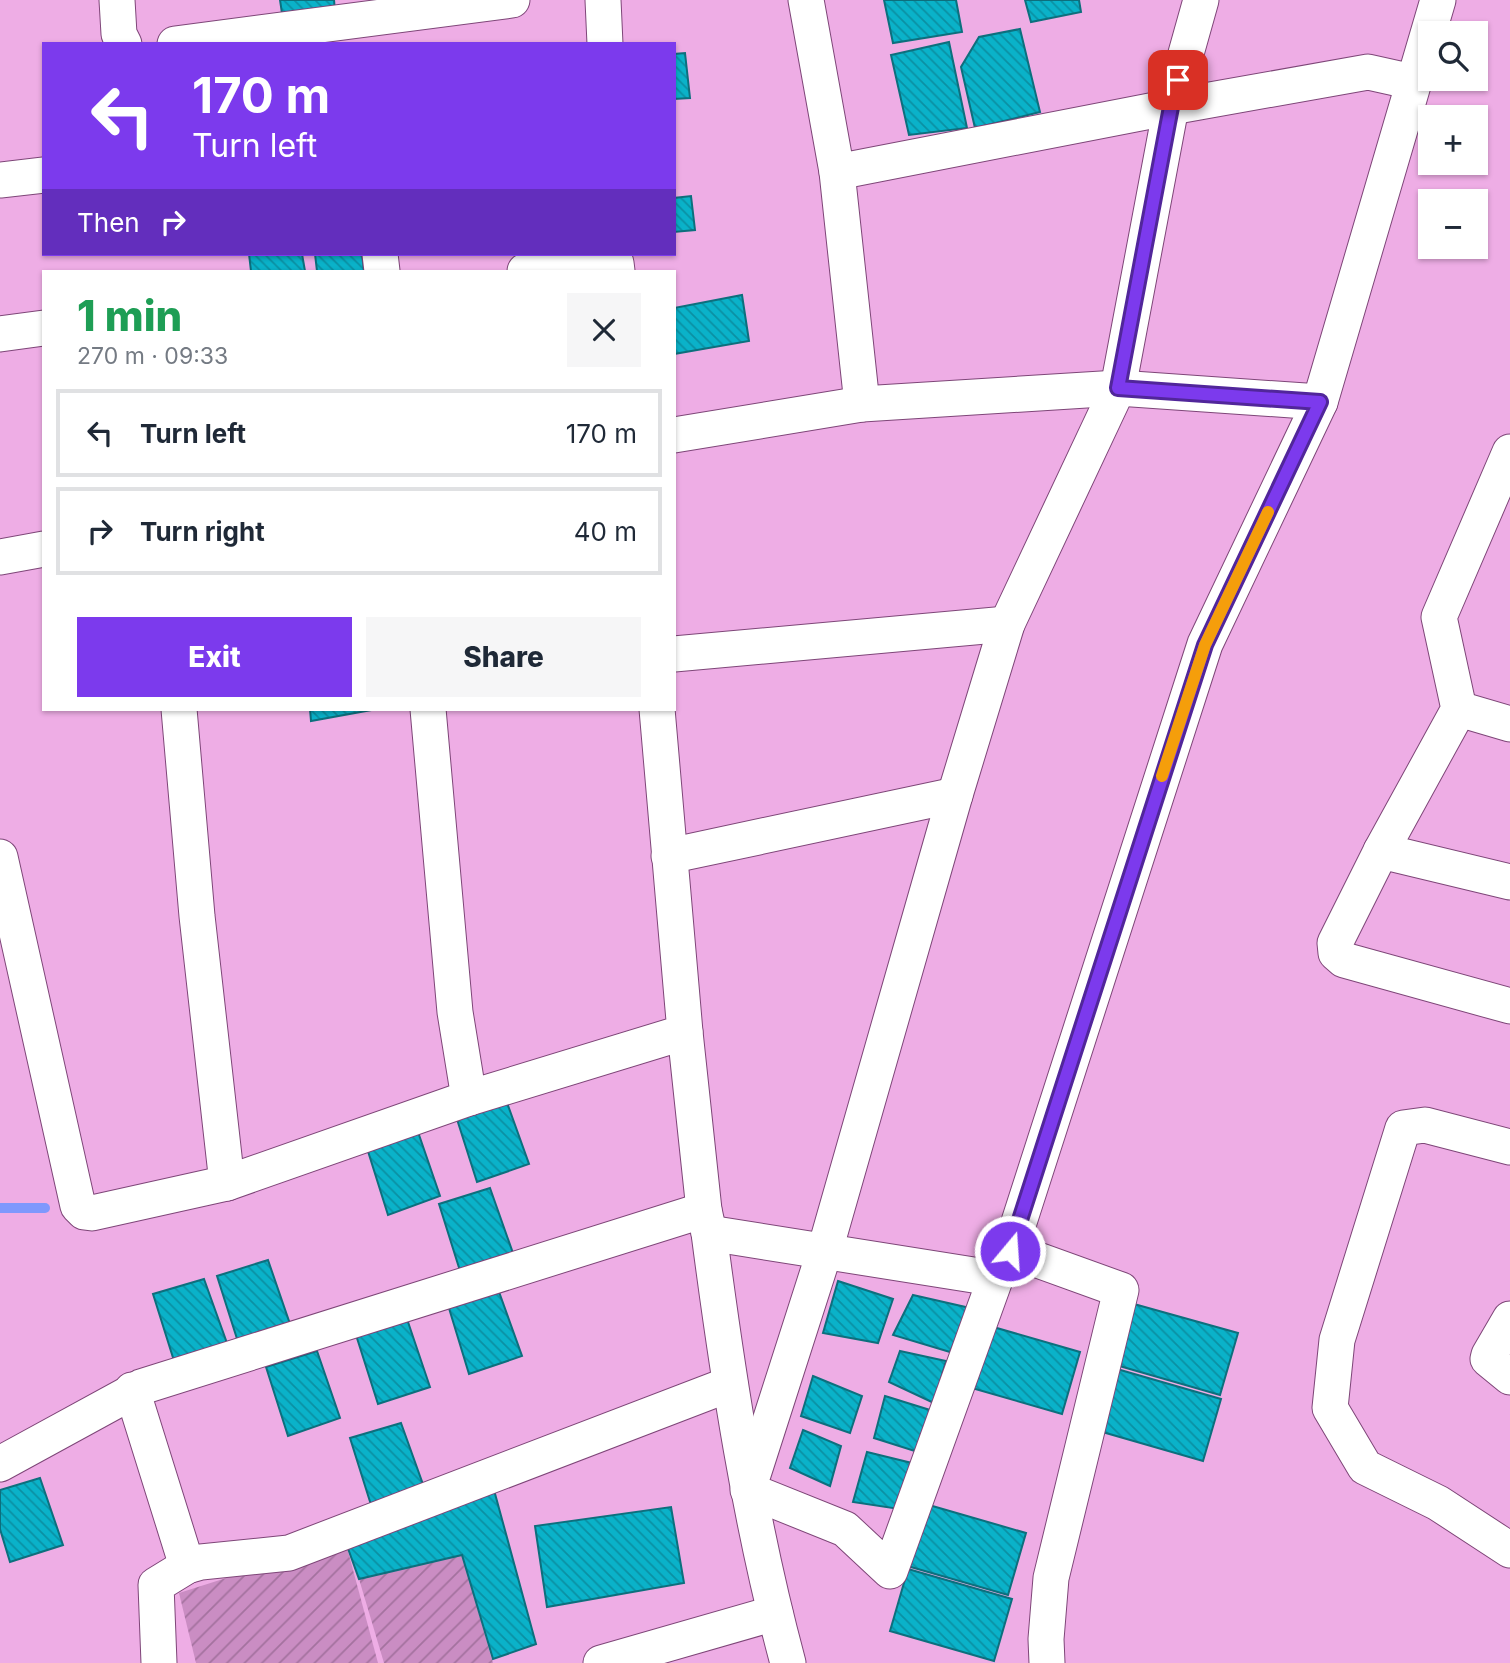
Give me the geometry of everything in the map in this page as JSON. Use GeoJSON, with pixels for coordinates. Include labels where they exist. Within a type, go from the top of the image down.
{"type":"FeatureCollection","features":[{"type":"Feature","properties":{"kind":"street"},"geometry":{"type":"LineString","coordinates":[[117,0],[119,34],[123,42]]}},
{"type":"Feature","properties":{"kind":"street"},"geometry":{"type":"LineString","coordinates":[[192,42],[512,0]]}},
{"type":"Feature","properties":{"kind":"street"},"geometry":{"type":"LineString","coordinates":[[603,0],[605,42]]}},
{"type":"Feature","properties":{"kind":"street"},"geometry":{"type":"LineString","coordinates":[[806,0],[837,173],[862,404]]}},
{"type":"Feature","properties":{"kind":"street"},"geometry":{"type":"LineString","coordinates":[[748,1490],[825,1251],[955,795],[1007,624],[1118,388],[1171,107],[1201,0]]}},
{"type":"Feature","properties":{"kind":"street"},"geometry":{"type":"LineString","coordinates":[[748,1490],[845,1529],[890,1571],[1004,1262],[1205,645],[1320,402],[1438,0]]}},
{"type":"Feature","properties":{"kind":"street"},"geometry":{"type":"LineString","coordinates":[[837,173],[1171,107],[1368,72],[1413,82]]}},
{"type":"Feature","properties":{"kind":"street"},"geometry":{"type":"LineString","coordinates":[[0,180],[42,175]]}},
{"type":"Feature","properties":{"kind":"street"},"geometry":{"type":"LineString","coordinates":[[535,270],[616,262]]}},
{"type":"Feature","properties":{"kind":"street"},"geometry":{"type":"LineString","coordinates":[[0,334],[42,328]]}},
{"type":"Feature","properties":{"kind":"street"},"geometry":{"type":"LineString","coordinates":[[676,435],[862,404],[1118,388],[1320,402]]}},
{"type":"Feature","properties":{"kind":"street"},"geometry":{"type":"LineString","coordinates":[[1510,452],[1439,617],[1459,709],[1381,851],[1335,943],[1336,953],[1344,960],[1510,1006]]}},
{"type":"Feature","properties":{"kind":"street"},"geometry":{"type":"LineString","coordinates":[[0,557],[42,549]]}},
{"type":"Feature","properties":{"kind":"street"},"geometry":{"type":"LineString","coordinates":[[676,654],[1007,624]]}},
{"type":"Feature","properties":{"kind":"street"},"geometry":{"type":"LineString","coordinates":[[1459,709],[1510,723]]}},
{"type":"Feature","properties":{"kind":"street"},"geometry":{"type":"LineString","coordinates":[[179,711],[197,916],[227,1183]]}},
{"type":"Feature","properties":{"kind":"street"},"geometry":{"type":"LineString","coordinates":[[428,711],[454,1012],[469,1098]]}},
{"type":"Feature","properties":{"kind":"street"},"geometry":{"type":"LineString","coordinates":[[657,711],[685,1032],[706,1222],[748,1490],[788,1663]]}},
{"type":"Feature","properties":{"kind":"street"},"geometry":{"type":"LineString","coordinates":[[669,856],[955,795]]}},
{"type":"Feature","properties":{"kind":"street"},"geometry":{"type":"LineString","coordinates":[[1381,851],[1510,882]]}},
{"type":"Feature","properties":{"kind":"street"},"geometry":{"type":"LineString","coordinates":[[0,857],[13,976],[78,1206],[84,1212],[92,1213],[227,1183],[469,1098],[685,1032]]}},
{"type":"Feature","properties":{"kind":"street"},"geometry":{"type":"LineString","coordinates":[[1510,1147],[1425,1125],[1403,1128],[1337,1340],[1330,1408],[1365,1468],[1438,1503],[1510,1550]]}},
{"type":"Feature","properties":{"kind":"street"},"geometry":{"type":"LineString","coordinates":[[0,1464],[132,1390],[706,1222],[825,1251],[986,1277],[1004,1262]]}},
{"type":"Feature","properties":{"kind":"street"},"geometry":{"type":"LineString","coordinates":[[1004,1262],[1121,1290],[1051,1578],[1046,1639],[1047,1663]]}},
{"type":"Feature","properties":{"kind":"street"},"geometry":{"type":"LineString","coordinates":[[1510,1319],[1488,1359],[1510,1377]]}},
{"type":"Feature","properties":{"kind":"street"},"geometry":{"type":"LineString","coordinates":[[159,1663],[156,1585],[187,1566],[289,1553],[730,1384]]}},
{"type":"Feature","properties":{"kind":"street"},"geometry":{"type":"LineString","coordinates":[[132,1390],[187,1566]]}},
{"type":"Feature","properties":{"kind":"street"},"geometry":{"type":"LineString","coordinates":[[601,1663],[775,1613]]}},
{"type":"Feature","properties":{"kind":"shaded area"},"geometry":{"type":"Polygon","coordinates":[[[345,1540],[378,1663],[196,1663],[179,1593],[345,1540]]]}},
{"type":"Feature","properties":{"kind":"shaded area"},"geometry":{"type":"Polygon","coordinates":[[[462,1555],[493,1663],[384,1663],[359,1579],[462,1555]]]}},
{"type":"Feature","properties":{"kind":"building"},"geometry":{"type":"Polygon","coordinates":[[[280,0],[334,0],[335,11],[283,20],[280,0]]]}},
{"type":"Feature","properties":{"kind":"building"},"geometry":{"type":"Polygon","coordinates":[[[884,0],[956,0],[962,32],[893,43],[884,0]]]}},
{"type":"Feature","properties":{"kind":"building"},"geometry":{"type":"Polygon","coordinates":[[[1025,0],[1079,0],[1081,12],[1031,22],[1025,0]]]}},
{"type":"Feature","properties":{"kind":"building"},"geometry":{"type":"Polygon","coordinates":[[[1020,29],[1040,112],[975,128],[961,67],[979,37],[1020,29]]]}},
{"type":"Feature","properties":{"kind":"building"},"geometry":{"type":"Polygon","coordinates":[[[949,42],[967,128],[909,135],[891,55],[949,42]]]}},
{"type":"Feature","properties":{"kind":"building"},"geometry":{"type":"Polygon","coordinates":[[[685,53],[690,98],[676,99],[676,54],[685,53]]]}},
{"type":"Feature","properties":{"kind":"building"},"geometry":{"type":"Polygon","coordinates":[[[691,196],[695,230],[676,232],[676,198],[691,196]]]}},
{"type":"Feature","properties":{"kind":"building"},"geometry":{"type":"Polygon","coordinates":[[[249,256],[302,256],[305,270],[251,270],[249,256]]]}},
{"type":"Feature","properties":{"kind":"building"},"geometry":{"type":"Polygon","coordinates":[[[315,256],[362,256],[364,270],[317,270],[315,256]]]}},
{"type":"Feature","properties":{"kind":"building"},"geometry":{"type":"Polygon","coordinates":[[[742,295],[749,341],[676,354],[676,308],[742,295]]]}},
{"type":"Feature","properties":{"kind":"building"},"geometry":{"type":"Polygon","coordinates":[[[310,711],[366,711],[311,721],[310,711]]]}},
{"type":"Feature","properties":{"kind":"building"},"geometry":{"type":"Polygon","coordinates":[[[505,1097],[529,1164],[477,1182],[455,1113],[505,1097]]]}},
{"type":"Feature","properties":{"kind":"building"},"geometry":{"type":"Polygon","coordinates":[[[417,1129],[440,1196],[388,1215],[366,1145],[417,1129]]]}},
{"type":"Feature","properties":{"kind":"building"},"geometry":{"type":"Polygon","coordinates":[[[490,1188],[514,1256],[461,1274],[439,1204],[490,1188]]]}},
{"type":"Feature","properties":{"kind":"building"},"geometry":{"type":"Polygon","coordinates":[[[268,1260],[291,1327],[239,1345],[217,1276],[268,1260]]]}},
{"type":"Feature","properties":{"kind":"building"},"geometry":{"type":"Polygon","coordinates":[[[204,1279],[228,1346],[175,1364],[153,1294],[204,1279]]]}},
{"type":"Feature","properties":{"kind":"building"},"geometry":{"type":"Polygon","coordinates":[[[838,1281],[893,1299],[878,1343],[823,1333],[838,1281]]]}},
{"type":"Feature","properties":{"kind":"building"},"geometry":{"type":"Polygon","coordinates":[[[498,1289],[522,1356],[469,1374],[448,1305],[498,1289]]]}},
{"type":"Feature","properties":{"kind":"building"},"geometry":{"type":"Polygon","coordinates":[[[913,1295],[970,1308],[950,1352],[893,1335],[913,1295]]]}},
{"type":"Feature","properties":{"kind":"building"},"geometry":{"type":"Polygon","coordinates":[[[1134,1304],[1238,1333],[1220,1395],[1116,1365],[1134,1304]]]}},
{"type":"Feature","properties":{"kind":"building"},"geometry":{"type":"Polygon","coordinates":[[[407,1319],[430,1387],[378,1404],[356,1335],[407,1319]]]}},
{"type":"Feature","properties":{"kind":"building"},"geometry":{"type":"Polygon","coordinates":[[[976,1322],[1080,1352],[1062,1414],[958,1384],[976,1322]]]}},
{"type":"Feature","properties":{"kind":"building"},"geometry":{"type":"Polygon","coordinates":[[[317,1351],[340,1418],[288,1436],[266,1367],[317,1351]]]}},
{"type":"Feature","properties":{"kind":"building"},"geometry":{"type":"Polygon","coordinates":[[[900,1351],[946,1361],[934,1403],[889,1382],[900,1351]]]}},
{"type":"Feature","properties":{"kind":"building"},"geometry":{"type":"Polygon","coordinates":[[[1117,1369],[1221,1399],[1203,1461],[1099,1431],[1117,1369]]]}},
{"type":"Feature","properties":{"kind":"building"},"geometry":{"type":"Polygon","coordinates":[[[813,1376],[862,1396],[850,1433],[801,1416],[813,1376]]]}},
{"type":"Feature","properties":{"kind":"building"},"geometry":{"type":"Polygon","coordinates":[[[885,1396],[930,1410],[921,1453],[874,1438],[885,1396]]]}},
{"type":"Feature","properties":{"kind":"building"},"geometry":{"type":"Polygon","coordinates":[[[401,1423],[425,1490],[372,1508],[350,1438],[401,1423]]]}},
{"type":"Feature","properties":{"kind":"building"},"geometry":{"type":"Polygon","coordinates":[[[803,1430],[841,1446],[830,1486],[790,1468],[803,1430]]]}},
{"type":"Feature","properties":{"kind":"building"},"geometry":{"type":"Polygon","coordinates":[[[867,1452],[916,1464],[899,1509],[853,1502],[867,1452]]]}},
{"type":"Feature","properties":{"kind":"building"},"geometry":{"type":"Polygon","coordinates":[[[40,1478],[63,1545],[10,1562],[0,1529],[0,1490],[40,1478]]]}},
{"type":"Feature","properties":{"kind":"building"},"geometry":{"type":"Polygon","coordinates":[[[494,1490],[536,1644],[493,1659],[462,1555],[359,1579],[345,1540],[494,1490]]]}},
{"type":"Feature","properties":{"kind":"building"},"geometry":{"type":"Polygon","coordinates":[[[922,1503],[1026,1533],[1008,1595],[904,1565],[922,1503]]]}},
{"type":"Feature","properties":{"kind":"building"},"geometry":{"type":"Polygon","coordinates":[[[671,1507],[684,1583],[547,1607],[535,1526],[671,1507]]]}},
{"type":"Feature","properties":{"kind":"building"},"geometry":{"type":"Polygon","coordinates":[[[908,1569],[1012,1599],[994,1661],[890,1631],[908,1569]]]}},
{"type":"Feature","properties":{"kind":"waterway"},"geometry":{"type":"LineString","coordinates":[[0,1208],[45,1208]]}},
{"type":"Feature","properties":{"kind":"slow traffic"},"geometry":{"type":"LineString","coordinates":[[1162,776],[1205,645],[1268,512]]}},
{"type":"Feature","properties":{"kind":"route"},"geometry":{"type":"LineString","coordinates":[[1010,1251],[1205,645],[1320,402],[1118,388],[1178,80]]}}]}
